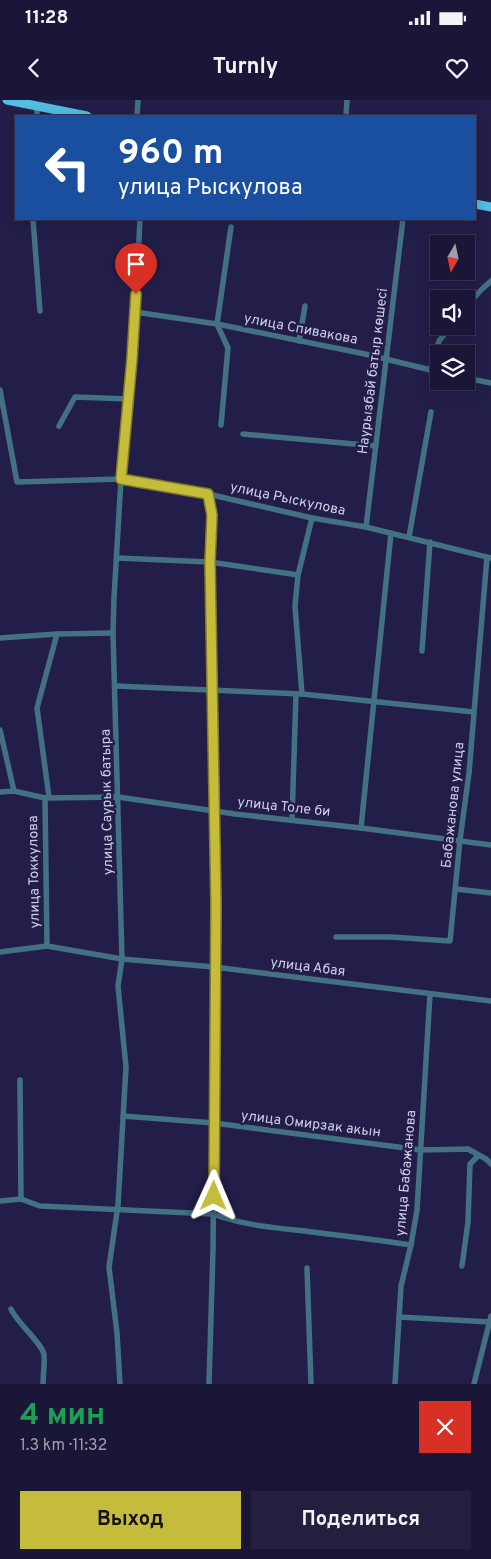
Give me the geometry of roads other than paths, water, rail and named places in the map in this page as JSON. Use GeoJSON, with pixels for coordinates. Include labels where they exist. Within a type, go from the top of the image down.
{"type":"FeatureCollection","features":[{"type":"Feature","properties":{"kind":"main road"},"geometry":{"type":"LineString","coordinates":[[7,100],[37,112],[74,115]]}},
{"type":"Feature","properties":{"kind":"main road"},"geometry":{"type":"LineString","coordinates":[[476,204],[491,207]]}},
{"type":"Feature","properties":{"kind":"street"},"geometry":{"type":"LineString","coordinates":[[137,115],[138,100]]}},
{"type":"Feature","properties":{"kind":"street"},"geometry":{"type":"LineString","coordinates":[[346,115],[348,100]]}},
{"type":"Feature","properties":{"kind":"street"},"geometry":{"type":"LineString","coordinates":[[32,220],[40,311]]}},
{"type":"Feature","properties":{"kind":"street","name":"улица Саурык батыра"},"geometry":{"type":"LineString","coordinates":[[120,1384],[117,1333],[109,1267],[118,1209],[126,1067],[118,986],[122,959],[114,634],[121,479],[129,399],[140,220]]}},
{"type":"Feature","properties":{"kind":"street","name":"Наурызбай батыр көшесі"},"geometry":{"type":"LineString","coordinates":[[366,527],[402,220]]}},
{"type":"Feature","properties":{"kind":"street"},"geometry":{"type":"LineString","coordinates":[[221,425],[228,348],[217,324],[231,227]]}},
{"type":"Feature","properties":{"kind":"street"},"geometry":{"type":"LineString","coordinates":[[475,297],[491,281]]}},
{"type":"Feature","properties":{"kind":"street"},"geometry":{"type":"LineString","coordinates":[[299,341],[305,306]]}},
{"type":"Feature","properties":{"kind":"street","name":"улица Спивакова"},"geometry":{"type":"LineString","coordinates":[[135,312],[217,324],[365,354],[430,370]]}},
{"type":"Feature","properties":{"kind":"street"},"geometry":{"type":"LineString","coordinates":[[475,380],[491,383]]}},
{"type":"Feature","properties":{"kind":"street","name":"улица Рыскулова"},"geometry":{"type":"LineString","coordinates":[[0,390],[17,482],[121,479],[208,494],[312,518],[366,527],[489,557]]}},
{"type":"Feature","properties":{"kind":"street"},"geometry":{"type":"LineString","coordinates":[[59,426],[75,397],[129,399]]}},
{"type":"Feature","properties":{"kind":"street"},"geometry":{"type":"LineString","coordinates":[[409,537],[431,412]]}},
{"type":"Feature","properties":{"kind":"street"},"geometry":{"type":"LineString","coordinates":[[242,434],[376,446]]}},
{"type":"Feature","properties":{"kind":"street"},"geometry":{"type":"LineString","coordinates":[[208,494],[212,515],[210,562],[214,810],[214,1123],[209,1384]]}},
{"type":"Feature","properties":{"kind":"street"},"geometry":{"type":"LineString","coordinates":[[292,820],[299,694],[295,606],[298,575],[312,518]]}},
{"type":"Feature","properties":{"kind":"street"},"geometry":{"type":"LineString","coordinates":[[361,828],[392,533]]}},
{"type":"Feature","properties":{"kind":"street"},"geometry":{"type":"LineString","coordinates":[[422,651],[430,542]]}},
{"type":"Feature","properties":{"kind":"street","name":"Бабажанова улица"},"geometry":{"type":"LineString","coordinates":[[336,937],[391,937],[450,941],[469,773],[489,557]]}},
{"type":"Feature","properties":{"kind":"street"},"geometry":{"type":"LineString","coordinates":[[117,558],[210,562],[298,575]]}},
{"type":"Feature","properties":{"kind":"street","name":"улица Токкулова"},"geometry":{"type":"LineString","coordinates":[[47,946],[47,798],[37,708],[57,634]]}},
{"type":"Feature","properties":{"kind":"street"},"geometry":{"type":"LineString","coordinates":[[0,637],[114,634]]}},
{"type":"Feature","properties":{"kind":"street"},"geometry":{"type":"LineString","coordinates":[[116,686],[299,694],[474,712]]}},
{"type":"Feature","properties":{"kind":"street"},"geometry":{"type":"LineString","coordinates":[[0,730],[14,791]]}},
{"type":"Feature","properties":{"kind":"street","name":"улица Толе би"},"geometry":{"type":"LineString","coordinates":[[0,792],[14,791],[47,798],[118,797],[491,845]]}},
{"type":"Feature","properties":{"kind":"street"},"geometry":{"type":"LineString","coordinates":[[456,889],[491,893]]}},
{"type":"Feature","properties":{"kind":"street","name":"улица Абая"},"geometry":{"type":"LineString","coordinates":[[0,952],[47,946],[122,959],[214,967],[491,1001]]}},
{"type":"Feature","properties":{"kind":"street","name":"улица Бабажанова"},"geometry":{"type":"LineString","coordinates":[[395,1384],[401,1286],[417,1210],[430,994]]}},
{"type":"Feature","properties":{"kind":"street"},"geometry":{"type":"LineString","coordinates":[[20,1080],[22,1199]]}},
{"type":"Feature","properties":{"kind":"street","name":"улица Омирзак акын"},"geometry":{"type":"LineString","coordinates":[[123,1116],[214,1123],[421,1150],[468,1149],[491,1164]]}},
{"type":"Feature","properties":{"kind":"street"},"geometry":{"type":"LineString","coordinates":[[462,1266],[468,1222],[470,1164],[478,1156]]}},
{"type":"Feature","properties":{"kind":"street"},"geometry":{"type":"LineString","coordinates":[[0,1201],[22,1199],[40,1206],[213,1214],[224,1219],[260,1226],[411,1245]]}},
{"type":"Feature","properties":{"kind":"street"},"geometry":{"type":"LineString","coordinates":[[307,1268],[311,1384]]}},
{"type":"Feature","properties":{"kind":"street"},"geometry":{"type":"LineString","coordinates":[[11,1309],[15,1318],[41,1348],[44,1355],[42,1384]]}},
{"type":"Feature","properties":{"kind":"street"},"geometry":{"type":"LineString","coordinates":[[400,1318],[490,1320],[474,1384]]}}]}
